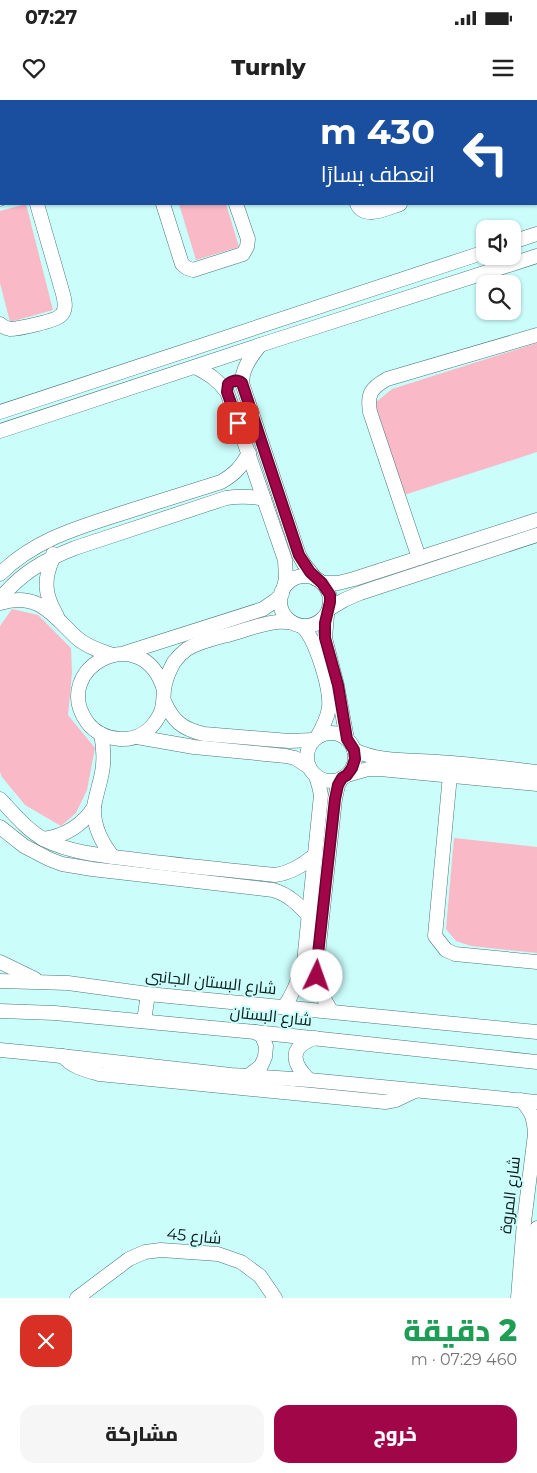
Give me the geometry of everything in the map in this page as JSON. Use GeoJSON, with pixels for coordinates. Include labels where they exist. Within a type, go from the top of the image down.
{"type":"FeatureCollection","features":[{"type":"Feature","properties":{"kind":"street"},"geometry":{"type":"LineString","coordinates":[[0,324],[9,329],[15,328],[59,318],[64,311],[64,294],[37,205]]}},
{"type":"Feature","properties":{"kind":"street"},"geometry":{"type":"LineString","coordinates":[[163,205],[182,264],[193,270],[243,254],[247,247],[248,239],[236,205]]}},
{"type":"Feature","properties":{"kind":"street"},"geometry":{"type":"LineString","coordinates":[[358,205],[363,211],[369,213],[397,205]]}},
{"type":"Feature","properties":{"kind":"street"},"geometry":{"type":"LineString","coordinates":[[521,239],[537,234]]}},
{"type":"Feature","properties":{"kind":"street"},"geometry":{"type":"LineString","coordinates":[[0,412],[476,255]]}},
{"type":"Feature","properties":{"kind":"street"},"geometry":{"type":"LineString","coordinates":[[0,431],[537,256]]}},
{"type":"Feature","properties":{"kind":"street"},"geometry":{"type":"LineString","coordinates":[[311,308],[317,327]]}},
{"type":"Feature","properties":{"kind":"street"},"geometry":{"type":"LineString","coordinates":[[419,558],[370,412],[369,396],[373,389],[387,379],[537,335]]}},
{"type":"Feature","properties":{"kind":"street"},"geometry":{"type":"LineString","coordinates":[[260,345],[246,366],[242,376],[242,383],[299,555],[304,564],[330,595],[325,638],[355,759],[352,768],[328,798],[315,855],[304,962],[293,994],[284,1007]]}},
{"type":"Feature","properties":{"kind":"street"},"geometry":{"type":"LineString","coordinates":[[195,367],[214,377],[227,392],[285,560],[287,569],[281,608],[284,614],[312,638],[329,694],[329,706],[323,727],[310,745],[306,756],[312,771],[328,798],[317,976],[319,989],[331,1012]]}},
{"type":"Feature","properties":{"kind":"street"},"geometry":{"type":"LineString","coordinates":[[227,392],[228,384],[231,382],[239,381],[242,383]]}},
{"type":"Feature","properties":{"kind":"street"},"geometry":{"type":"LineString","coordinates":[[42,398],[47,415]]}},
{"type":"Feature","properties":{"kind":"street"},"geometry":{"type":"LineString","coordinates":[[0,574],[10,563],[32,548],[72,529],[221,482],[242,465],[249,453]]}},
{"type":"Feature","properties":{"kind":"street"},"geometry":{"type":"LineString","coordinates":[[221,482],[224,482],[228,487],[229,493],[226,498]]}},
{"type":"Feature","properties":{"kind":"street"},"geometry":{"type":"LineString","coordinates":[[0,599],[10,586],[29,571],[54,556],[226,498],[252,496],[264,499]]}},
{"type":"Feature","properties":{"kind":"street"},"geometry":{"type":"LineString","coordinates":[[537,520],[346,582],[319,581],[309,577],[295,578],[276,600],[263,609],[104,658],[88,670],[81,684],[79,695],[80,706],[90,726],[112,739],[131,738],[194,747],[286,756],[302,762],[320,779],[331,781],[376,763],[438,762],[537,772]]}},
{"type":"Feature","properties":{"kind":"street"},"geometry":{"type":"LineString","coordinates":[[103,767],[113,752],[131,738],[147,731],[156,723],[162,712],[168,674],[176,660],[187,649],[269,623],[285,622],[310,626],[316,624],[344,600],[360,593],[537,535]]}},
{"type":"Feature","properties":{"kind":"street"},"geometry":{"type":"LineString","coordinates":[[46,541],[54,556]]}},
{"type":"Feature","properties":{"kind":"street"},"geometry":{"type":"LineString","coordinates":[[54,556],[46,577],[46,588],[48,599],[58,618]]}},
{"type":"Feature","properties":{"kind":"street"},"geometry":{"type":"LineString","coordinates":[[0,603],[18,600],[40,606],[58,618],[79,639],[95,648],[135,656],[146,661],[161,679],[168,711],[183,727],[204,734],[288,741],[315,739],[324,733],[332,732],[340,734],[362,754],[376,763],[450,775],[537,784]]}},
{"type":"Feature","properties":{"kind":"street"},"geometry":{"type":"LineString","coordinates":[[79,639],[85,654],[88,670]]}},
{"type":"Feature","properties":{"kind":"street"},"geometry":{"type":"LineString","coordinates":[[101,734],[103,767],[94,808],[99,834],[113,857]]}},
{"type":"Feature","properties":{"kind":"street"},"geometry":{"type":"LineString","coordinates":[[450,775],[435,936],[446,950],[454,954],[537,962]]}},
{"type":"Feature","properties":{"kind":"street"},"geometry":{"type":"LineString","coordinates":[[0,799],[43,839],[58,845],[152,868],[281,892],[309,916]]}},
{"type":"Feature","properties":{"kind":"street"},"geometry":{"type":"LineString","coordinates":[[43,839],[61,835],[77,827],[94,808]]}},
{"type":"Feature","properties":{"kind":"street"},"geometry":{"type":"LineString","coordinates":[[15,815],[1,828],[24,846],[62,864],[92,869],[152,868],[275,875],[300,867],[315,855]]}},
{"type":"Feature","properties":{"kind":"street"},"geometry":{"type":"LineString","coordinates":[[273,890],[279,885],[279,879],[275,875]]}},
{"type":"Feature","properties":{"kind":"street"},"geometry":{"type":"LineString","coordinates":[[0,962],[40,981]]}},
{"type":"Feature","properties":{"kind":"street"},"geometry":{"type":"LineString","coordinates":[[300,978],[309,982],[317,976]]}},
{"type":"Feature","properties":{"kind":"street","name":"شارع البستان الجانبى"},"geometry":{"type":"LineString","coordinates":[[0,981],[40,981],[148,994],[537,1032]]}},
{"type":"Feature","properties":{"kind":"street"},"geometry":{"type":"LineString","coordinates":[[144,1021],[148,994]]}},
{"type":"Feature","properties":{"kind":"street","name":"شارع البستان"},"geometry":{"type":"LineString","coordinates":[[0,1011],[55,1013],[144,1021],[537,1062]]}},
{"type":"Feature","properties":{"kind":"street"},"geometry":{"type":"LineString","coordinates":[[248,1076],[261,1066],[265,1057],[266,1046],[262,1036],[255,1032]]}},
{"type":"Feature","properties":{"kind":"street"},"geometry":{"type":"LineString","coordinates":[[309,1080],[300,1071],[295,1060],[297,1048],[304,1042],[316,1038]]}},
{"type":"Feature","properties":{"kind":"street"},"geometry":{"type":"LineString","coordinates":[[0,1050],[248,1076],[537,1102]]}},
{"type":"Feature","properties":{"kind":"street"},"geometry":{"type":"LineString","coordinates":[[62,1056],[68,1063],[99,1074],[385,1102],[396,1100],[417,1090]]}},
{"type":"Feature","properties":{"kind":"street","name":"شارع المروة"},"geometry":{"type":"LineString","coordinates":[[518,1298],[524,1222],[535,1134],[534,1121],[529,1109],[521,1100]]}},
{"type":"Feature","properties":{"kind":"street","name":"شارع المروة"},"geometry":{"type":"LineString","coordinates":[[531,1298],[537,1228]]}},
{"type":"Feature","properties":{"kind":"street","name":"شارع 45"},"geometry":{"type":"LineString","coordinates":[[77,1298],[129,1259],[144,1252],[161,1250],[218,1254],[241,1262],[260,1276],[276,1298]]}},
{"type":"Feature","properties":{"kind":"shaded area"},"geometry":{"type":"Polygon","coordinates":[[[26,205],[53,310],[10,322],[0,283],[0,211],[26,205]]]}},
{"type":"Feature","properties":{"kind":"shaded area"},"geometry":{"type":"Polygon","coordinates":[[[179,205],[226,205],[239,247],[196,260],[179,205]]]}},
{"type":"Feature","properties":{"kind":"shaded area"},"geometry":{"type":"Polygon","coordinates":[[[537,343],[537,452],[404,495],[375,403],[392,389],[537,343]]]}},
{"type":"Feature","properties":{"kind":"shaded area"},"geometry":{"type":"Polygon","coordinates":[[[12,609],[38,615],[71,648],[72,673],[68,715],[95,748],[87,790],[76,813],[61,826],[25,805],[0,772],[0,626],[12,609]]]}},
{"type":"Feature","properties":{"kind":"shaded area"},"geometry":{"type":"Polygon","coordinates":[[[454,838],[537,847],[537,953],[471,946],[456,941],[446,929],[454,838]]]}},
{"type":"Feature","properties":{"kind":"route"},"geometry":{"type":"LineString","coordinates":[[238,423],[227,392],[228,384],[235,381],[242,383],[299,555],[310,572],[327,588],[330,595],[325,623],[325,638],[338,685],[347,739],[354,750],[355,759],[352,768],[338,785],[335,799],[317,976]]}}]}
